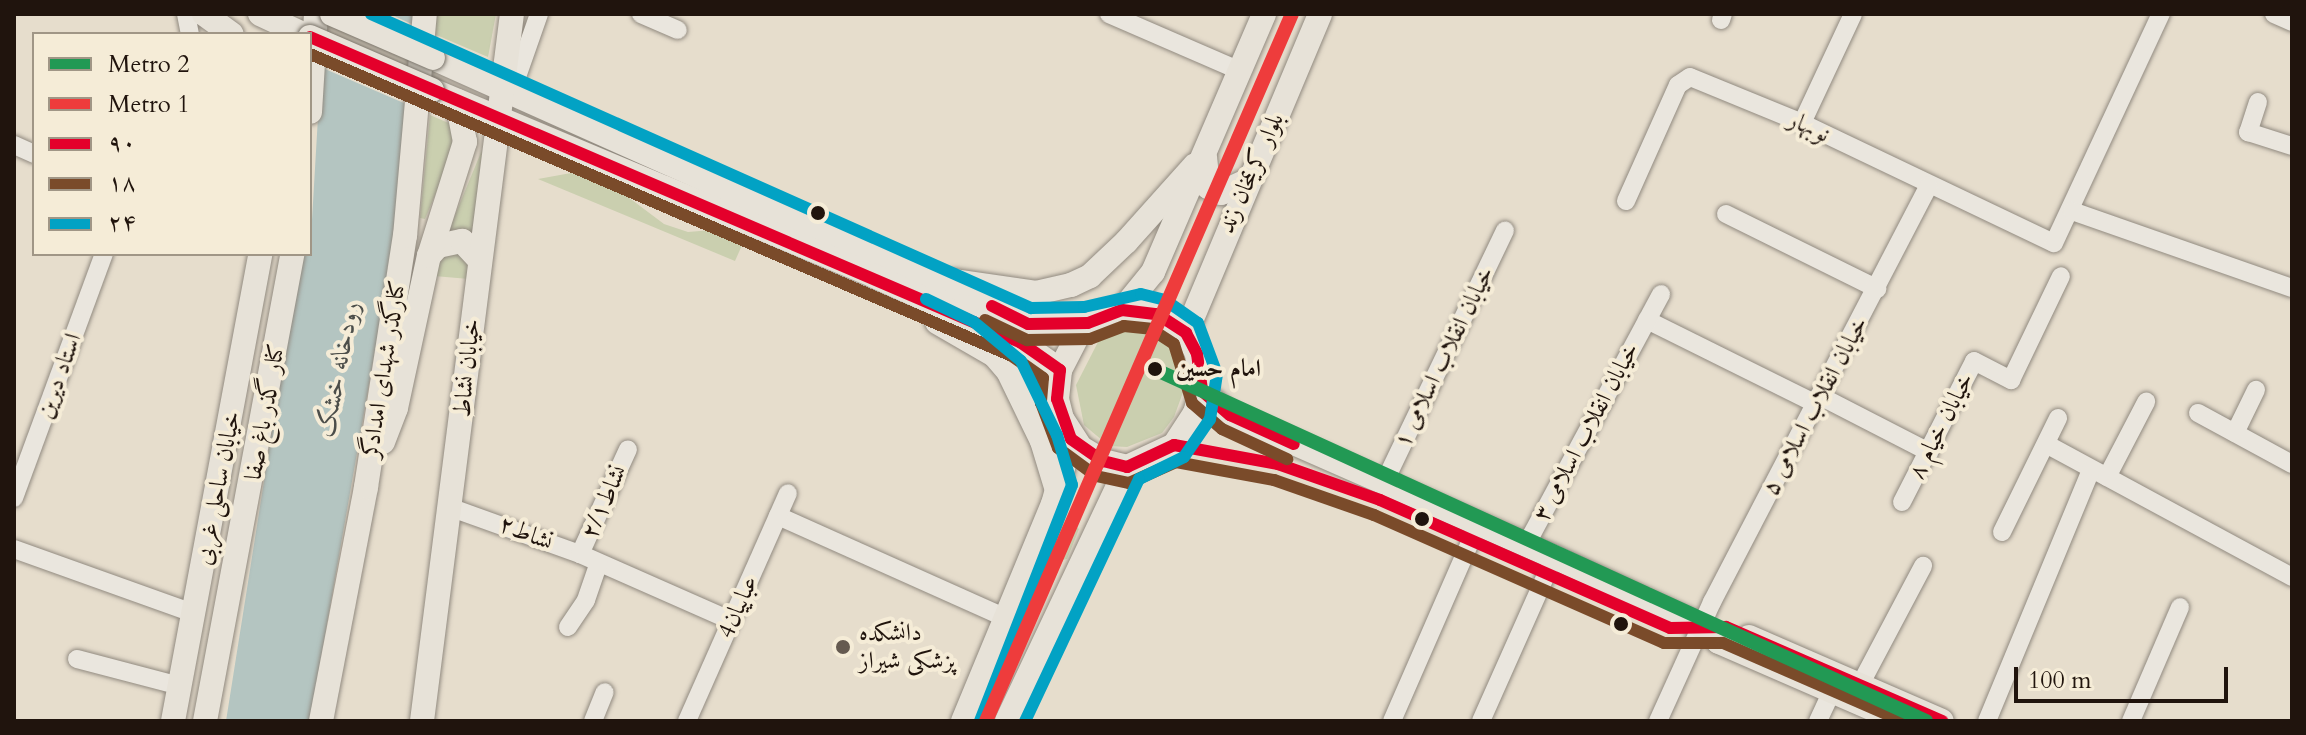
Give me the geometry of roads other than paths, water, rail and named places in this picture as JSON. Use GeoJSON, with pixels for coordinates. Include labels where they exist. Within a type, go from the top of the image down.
{"type":"FeatureCollection","features":[{"type":"Feature","properties":{"kind":"main road"},"geometry":{"type":"LineString","coordinates":[[204,14],[229,32]]}},
{"type":"Feature","properties":{"kind":"main road"},"geometry":{"type":"LineString","coordinates":[[260,14],[297,32]]}},
{"type":"Feature","properties":{"kind":"main road"},"geometry":{"type":"LineString","coordinates":[[312,79],[316,14]]}},
{"type":"Feature","properties":{"kind":"main road"},"geometry":{"type":"LineString","coordinates":[[332,14],[433,58],[763,218],[835,260],[886,296],[994,355],[1022,394],[1056,487]]}},
{"type":"Feature","properties":{"kind":"main road","name":"کنارگذر شهدای امدادگر"},"geometry":{"type":"LineString","coordinates":[[321,721],[366,487],[406,222],[425,14]]}},
{"type":"Feature","properties":{"kind":"main road","name":"خیابان نشاط"},"geometry":{"type":"LineString","coordinates":[[422,721],[452,508],[500,90],[512,14]]}},
{"type":"Feature","properties":{"kind":"main road","name":"بلوار کریمخان زند"},"geometry":{"type":"LineString","coordinates":[[1122,310],[1148,283],[1206,155],[1264,14]]}},
{"type":"Feature","properties":{"kind":"main road","name":"بلوار کریمخان زند"},"geometry":{"type":"LineString","coordinates":[[1186,333],[1247,181],[1320,14]]}},
{"type":"Feature","properties":{"kind":"main road"},"geometry":{"type":"LineString","coordinates":[[312,39],[497,118],[938,280],[1028,324],[1088,323],[1122,310],[1157,314],[1186,333],[1197,354],[1202,391],[1195,413],[1174,445],[1127,467],[1103,461],[1071,439],[1057,399],[1060,370],[1088,323]]}},
{"type":"Feature","properties":{"kind":"main road"},"geometry":{"type":"LineString","coordinates":[[366,487],[396,408],[429,256],[465,142],[457,101]]}},
{"type":"Feature","properties":{"kind":"main road"},"geometry":{"type":"LineString","coordinates":[[1206,155],[1208,187],[1221,193],[1247,181]]}},
{"type":"Feature","properties":{"kind":"main road"},"geometry":{"type":"LineString","coordinates":[[938,280],[1036,293],[1071,285],[1090,276],[1126,242],[1206,155]]}},
{"type":"Feature","properties":{"kind":"main road"},"geometry":{"type":"LineString","coordinates":[[429,256],[438,246],[462,241],[480,260]]}},
{"type":"Feature","properties":{"kind":"main road","name":"خیابان ساحلی غربی"},"geometry":{"type":"LineString","coordinates":[[173,721],[260,256]]}},
{"type":"Feature","properties":{"kind":"main road","name":"کنار گذر باغ صفا"},"geometry":{"type":"LineString","coordinates":[[237,569],[292,256]]}},
{"type":"Feature","properties":{"kind":"main road"},"geometry":{"type":"LineString","coordinates":[[835,260],[1020,342],[1060,370]]}},
{"type":"Feature","properties":{"kind":"main road"},"geometry":{"type":"LineString","coordinates":[[1202,391],[1230,415],[1554,557],[1701,626],[1719,642],[1901,721]]}},
{"type":"Feature","properties":{"kind":"main road"},"geometry":{"type":"LineString","coordinates":[[963,721],[1006,618],[1071,439]]}},
{"type":"Feature","properties":{"kind":"main road"},"geometry":{"type":"LineString","coordinates":[[1007,721],[1127,467]]}},
{"type":"Feature","properties":{"kind":"main road"},"geometry":{"type":"LineString","coordinates":[[205,721],[237,569]]}},
{"type":"Feature","properties":{"kind":"main road"},"geometry":{"type":"LineString","coordinates":[[219,721],[235,630],[237,569]]}},
{"type":"Feature","properties":{"kind":"main road"},"geometry":{"type":"LineString","coordinates":[[1701,626],[1726,627],[1942,721]]}},
{"type":"Feature","properties":{"kind":"street"},"geometry":{"type":"LineString","coordinates":[[500,90],[518,74],[539,14]]}},
{"type":"Feature","properties":{"kind":"street"},"geometry":{"type":"LineString","coordinates":[[641,14],[678,30]]}},
{"type":"Feature","properties":{"kind":"street"},"geometry":{"type":"LineString","coordinates":[[1109,14],[1240,71]]}},
{"type":"Feature","properties":{"kind":"street"},"geometry":{"type":"LineString","coordinates":[[1802,123],[1853,14]]}},
{"type":"Feature","properties":{"kind":"street"},"geometry":{"type":"LineString","coordinates":[[2161,14],[2072,211],[2292,288]]}},
{"type":"Feature","properties":{"kind":"street"},"geometry":{"type":"LineString","coordinates":[[2274,14],[2292,22]]}},
{"type":"Feature","properties":{"kind":"street","name":"نوبهار"},"geometry":{"type":"LineString","coordinates":[[1626,201],[1683,78],[1802,123],[2054,243],[2072,211]]}},
{"type":"Feature","properties":{"kind":"street"},"geometry":{"type":"LineString","coordinates":[[2258,102],[2248,132],[2292,146]]}},
{"type":"Feature","properties":{"kind":"street","name":"خیابان انقلاب اسلامی ۵"},"geometry":{"type":"LineString","coordinates":[[1658,721],[1701,626],[1929,186]]}},
{"type":"Feature","properties":{"kind":"street"},"geometry":{"type":"LineString","coordinates":[[1726,214],[1878,289]]}},
{"type":"Feature","properties":{"kind":"street","name":"خیابان انقلاب اسلامی ۱"},"geometry":{"type":"LineString","coordinates":[[1384,483],[1505,230]]}},
{"type":"Feature","properties":{"kind":"street","name":"استاد دیرین"},"geometry":{"type":"LineString","coordinates":[[14,498],[103,256]]}},
{"type":"Feature","properties":{"kind":"street","name":"خیابان خیام ۸"},"geometry":{"type":"LineString","coordinates":[[1902,502],[1974,361],[2011,380],[2061,276]]}},
{"type":"Feature","properties":{"kind":"street","name":"خیابان انقلاب اسلامی ۳"},"geometry":{"type":"LineString","coordinates":[[1526,545],[1661,294]]}},
{"type":"Feature","properties":{"kind":"street"},"geometry":{"type":"LineString","coordinates":[[1647,320],[1929,452]]}},
{"type":"Feature","properties":{"kind":"street"},"geometry":{"type":"LineString","coordinates":[[2235,433],[2256,390]]}},
{"type":"Feature","properties":{"kind":"street"},"geometry":{"type":"LineString","coordinates":[[1987,721],[2099,473],[2146,402]]}},
{"type":"Feature","properties":{"kind":"street"},"geometry":{"type":"LineString","coordinates":[[2198,413],[2292,464]]}},
{"type":"Feature","properties":{"kind":"street"},"geometry":{"type":"LineString","coordinates":[[2002,532],[2058,418]]}},
{"type":"Feature","properties":{"kind":"street"},"geometry":{"type":"LineString","coordinates":[[2046,444],[2292,577]]}},
{"type":"Feature","properties":{"kind":"street","name":"نشاط۲/۱"},"geometry":{"type":"LineString","coordinates":[[580,554],[628,449]]}},
{"type":"Feature","properties":{"kind":"street","name":"عباییان4"},"geometry":{"type":"LineString","coordinates":[[687,721],[788,493]]}},
{"type":"Feature","properties":{"kind":"street","name":"نشاط۲"},"geometry":{"type":"LineString","coordinates":[[452,508],[580,554],[732,621]]}},
{"type":"Feature","properties":{"kind":"street"},"geometry":{"type":"LineString","coordinates":[[778,516],[1006,618]]}},
{"type":"Feature","properties":{"kind":"street"},"geometry":{"type":"LineString","coordinates":[[1392,721],[1478,524]]}},
{"type":"Feature","properties":{"kind":"street"},"geometry":{"type":"LineString","coordinates":[[14,549],[193,613]]}},
{"type":"Feature","properties":{"kind":"street"},"geometry":{"type":"LineString","coordinates":[[1481,721],[1554,557]]}},
{"type":"Feature","properties":{"kind":"street"},"geometry":{"type":"LineString","coordinates":[[568,627],[586,600],[599,563]]}},
{"type":"Feature","properties":{"kind":"street"},"geometry":{"type":"LineString","coordinates":[[1860,685],[1923,566]]}},
{"type":"Feature","properties":{"kind":"street"},"geometry":{"type":"LineString","coordinates":[[2131,721],[2180,607]]}},
{"type":"Feature","properties":{"kind":"street"},"geometry":{"type":"LineString","coordinates":[[77,659],[180,686]]}},
{"type":"Feature","properties":{"kind":"street"},"geometry":{"type":"LineString","coordinates":[[1818,721],[1832,691]]}},
{"type":"Feature","properties":{"kind":"street"},"geometry":{"type":"LineString","coordinates":[[593,721],[605,692]]}},
{"type":"Feature","properties":{"kind":"water","name":"رودخانه خشک"},"geometry":{"type":"Polygon","coordinates":[[[324,14],[415,14],[394,242],[310,721],[226,721],[300,256],[312,256],[324,14]]]}},
{"type":"Feature","properties":{"kind":"metro line","name":"1"},"geometry":{"type":"LineString","coordinates":[[986,721],[1292,14]]}},
{"type":"Feature","properties":{"kind":"metro line","name":"2"},"geometry":{"type":"LineString","coordinates":[[1152,368],[1926,721]]}},
{"type":"Feature","properties":{"kind":"place","name":"امام حسین"},"geometry":{"type":"Point","coordinates":[1155,369]}},
{"type":"Feature","properties":{"kind":"place","name":"دانشکده پزشکی شیراز"},"geometry":{"type":"Point","coordinates":[843,647]}}]}
